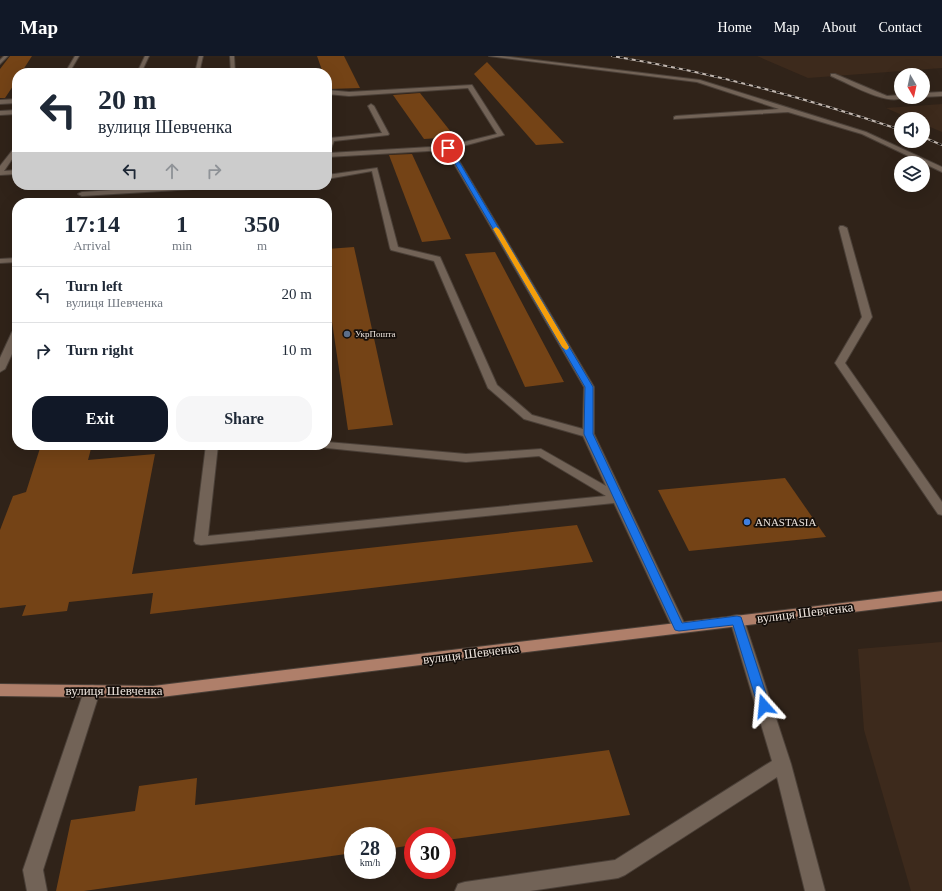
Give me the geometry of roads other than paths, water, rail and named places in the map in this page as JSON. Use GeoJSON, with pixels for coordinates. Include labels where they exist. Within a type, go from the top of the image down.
{"type":"FeatureCollection","features":[{"type":"Feature","properties":{"kind":"main road","name":"вулиця Шевченка"},"geometry":{"type":"LineString","coordinates":[[0,690],[153,692],[942,596]]}},
{"type":"Feature","properties":{"kind":"street"},"geometry":{"type":"LineString","coordinates":[[0,63],[6,56]]}},
{"type":"Feature","properties":{"kind":"street"},"geometry":{"type":"LineString","coordinates":[[70,68],[77,56]]}},
{"type":"Feature","properties":{"kind":"street"},"geometry":{"type":"LineString","coordinates":[[140,68],[146,56]]}},
{"type":"Feature","properties":{"kind":"street"},"geometry":{"type":"LineString","coordinates":[[198,68],[201,56]]}},
{"type":"Feature","properties":{"kind":"street"},"geometry":{"type":"LineString","coordinates":[[232,56],[233,68]]}},
{"type":"Feature","properties":{"kind":"street"},"geometry":{"type":"LineString","coordinates":[[491,56],[698,81],[864,133],[942,170]]}},
{"type":"Feature","properties":{"kind":"street"},"geometry":{"type":"LineString","coordinates":[[833,75],[886,98],[894,97]]}},
{"type":"Feature","properties":{"kind":"street"},"geometry":{"type":"LineString","coordinates":[[332,92],[349,94],[470,86],[501,135],[448,148],[332,155]]}},
{"type":"Feature","properties":{"kind":"street"},"geometry":{"type":"LineString","coordinates":[[930,95],[942,94]]}},
{"type":"Feature","properties":{"kind":"street"},"geometry":{"type":"LineString","coordinates":[[0,102],[12,101]]}},
{"type":"Feature","properties":{"kind":"street"},"geometry":{"type":"LineString","coordinates":[[332,139],[386,134],[371,106]]}},
{"type":"Feature","properties":{"kind":"street"},"geometry":{"type":"LineString","coordinates":[[676,118],[788,110]]}},
{"type":"Feature","properties":{"kind":"street"},"geometry":{"type":"LineString","coordinates":[[0,113],[12,112]]}},
{"type":"Feature","properties":{"kind":"street"},"geometry":{"type":"LineString","coordinates":[[448,148],[589,387],[588,434],[679,627]]}},
{"type":"Feature","properties":{"kind":"street"},"geometry":{"type":"LineString","coordinates":[[0,172],[12,155]]}},
{"type":"Feature","properties":{"kind":"street"},"geometry":{"type":"LineString","coordinates":[[332,177],[375,169],[394,248],[437,259],[492,386],[528,417],[588,434]]}},
{"type":"Feature","properties":{"kind":"street"},"geometry":{"type":"LineString","coordinates":[[0,172],[12,172]]}},
{"type":"Feature","properties":{"kind":"street"},"geometry":{"type":"LineString","coordinates":[[80,198],[84,190]]}},
{"type":"Feature","properties":{"kind":"street"},"geometry":{"type":"LineString","coordinates":[[82,194],[146,190]]}},
{"type":"Feature","properties":{"kind":"street"},"geometry":{"type":"LineString","coordinates":[[843,228],[867,317],[840,363],[942,511]]}},
{"type":"Feature","properties":{"kind":"street"},"geometry":{"type":"LineString","coordinates":[[0,261],[12,260]]}},
{"type":"Feature","properties":{"kind":"street"},"geometry":{"type":"LineString","coordinates":[[0,369],[12,343]]}},
{"type":"Feature","properties":{"kind":"street"},"geometry":{"type":"LineString","coordinates":[[332,445],[466,458],[541,452],[619,499]]}},
{"type":"Feature","properties":{"kind":"street"},"geometry":{"type":"LineString","coordinates":[[211,450],[201,541],[619,499]]}},
{"type":"Feature","properties":{"kind":"street"},"geometry":{"type":"LineString","coordinates":[[737,620],[782,764],[815,891]]}},
{"type":"Feature","properties":{"kind":"street"},"geometry":{"type":"LineString","coordinates":[[37,891],[33,870],[92,691]]}},
{"type":"Feature","properties":{"kind":"street"},"geometry":{"type":"LineString","coordinates":[[465,891],[618,869],[782,764]]}},
{"type":"Feature","properties":{"kind":"railway"},"geometry":{"type":"LineString","coordinates":[[612,56],[649,62],[758,87],[830,107],[894,128]]}},
{"type":"Feature","properties":{"kind":"railway"},"geometry":{"type":"LineString","coordinates":[[930,140],[942,145]]}},
{"type":"Feature","properties":{"kind":"place","name":"УкрПошта"},"geometry":{"type":"Point","coordinates":[347,334]}},
{"type":"Feature","properties":{"kind":"place","name":"ANASTASIA"},"geometry":{"type":"Point","coordinates":[747,522]}}]}
